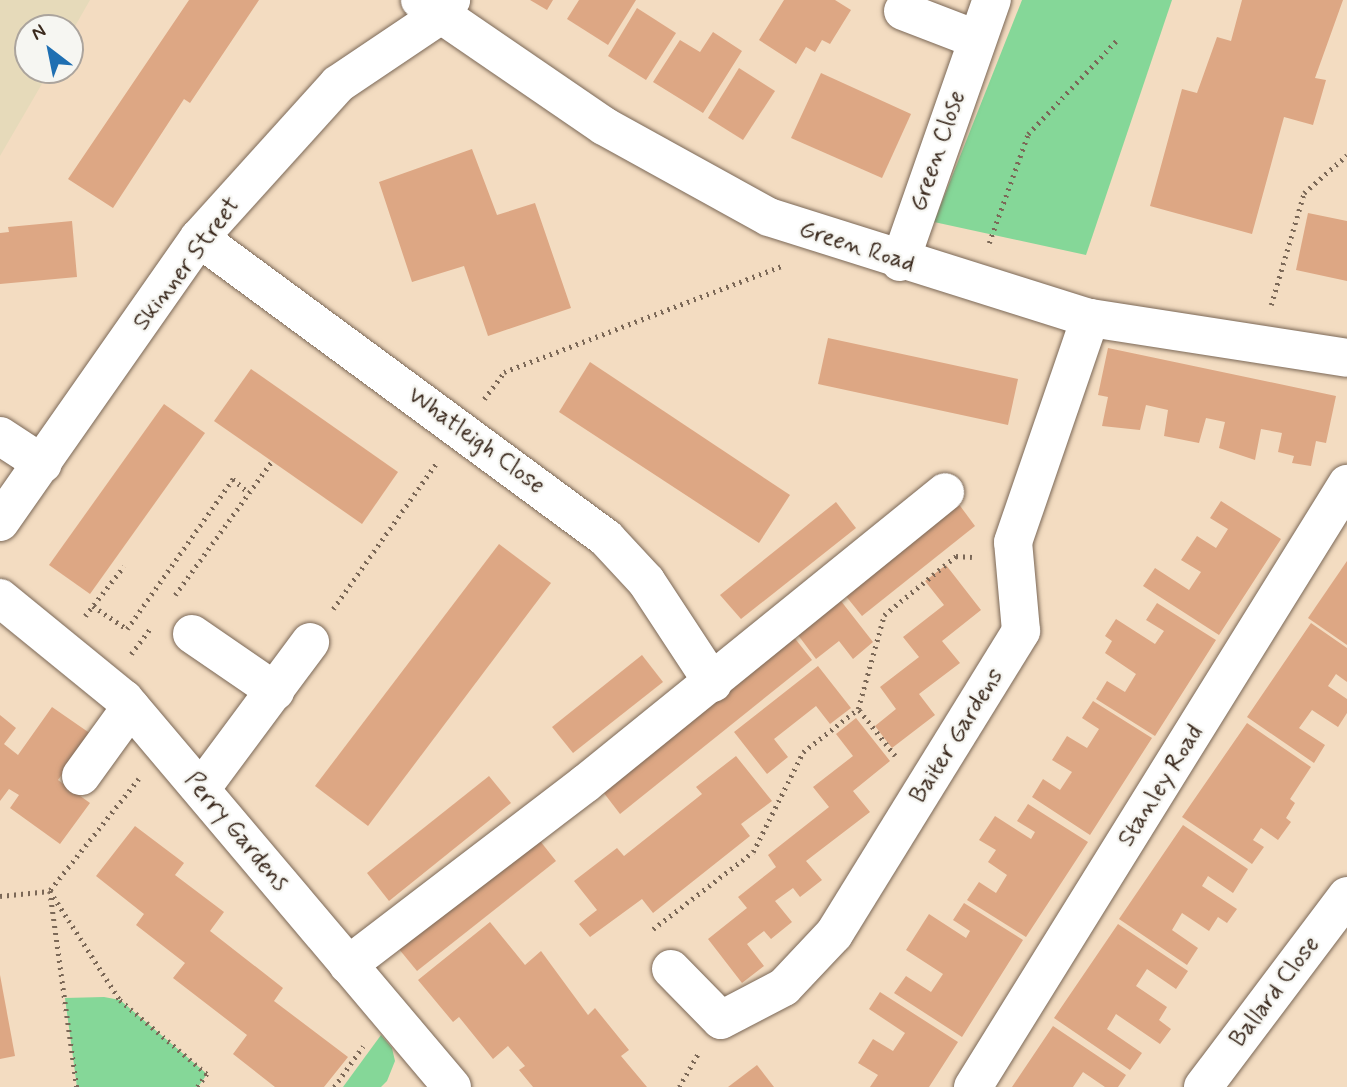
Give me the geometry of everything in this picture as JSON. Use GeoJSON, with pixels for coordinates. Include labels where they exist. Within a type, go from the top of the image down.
{"type":"FeatureCollection","features":[{"type":"Feature","properties":{"kind":"street","name":"Green Close"},"geometry":{"type":"LineString","coordinates":[[900,262],[976,39],[992,0]]}},
{"type":"Feature","properties":{"kind":"street","name":"Green Road"},"geometry":{"type":"LineString","coordinates":[[438,5],[604,126],[769,218],[900,262],[1090,318],[1347,358]]}},
{"type":"Feature","properties":{"kind":"street","name":"Skinner Street"},"geometry":{"type":"LineString","coordinates":[[0,522],[199,238],[338,84],[438,5]]}},
{"type":"Feature","properties":{"kind":"street"},"geometry":{"type":"LineString","coordinates":[[903,11],[976,39]]}},
{"type":"Feature","properties":{"kind":"street","name":"Whatleigh Close"},"geometry":{"type":"LineString","coordinates":[[199,238],[607,538],[646,581],[713,683]]}},
{"type":"Feature","properties":{"kind":"street","name":"Baiter Gardens"},"geometry":{"type":"LineString","coordinates":[[671,968],[721,1020],[784,987],[834,934],[1021,631],[1013,541],[1090,318]]}},
{"type":"Feature","properties":{"kind":"street"},"geometry":{"type":"LineString","coordinates":[[0,436],[43,464]]}},
{"type":"Feature","properties":{"kind":"street","name":"Stanley Road"},"geometry":{"type":"LineString","coordinates":[[973,1087],[1347,484]]}},
{"type":"Feature","properties":{"kind":"street"},"geometry":{"type":"LineString","coordinates":[[348,965],[713,683],[945,492]]}},
{"type":"Feature","properties":{"kind":"street","name":"Perry Gardens"},"geometry":{"type":"LineString","coordinates":[[0,598],[119,696],[165,747],[348,965],[436,1082]]}},
{"type":"Feature","properties":{"kind":"street"},"geometry":{"type":"LineString","coordinates":[[192,634],[275,691]]}},
{"type":"Feature","properties":{"kind":"street"},"geometry":{"type":"LineString","coordinates":[[201,789],[310,642]]}},
{"type":"Feature","properties":{"kind":"street"},"geometry":{"type":"LineString","coordinates":[[80,776],[119,696]]}},
{"type":"Feature","properties":{"kind":"street","name":"Ballard Close"},"geometry":{"type":"LineString","coordinates":[[1203,1087],[1347,896]]}},
{"type":"Feature","properties":{"kind":"path"},"geometry":{"type":"LineString","coordinates":[[975,284],[1028,134],[1116,41]]}},
{"type":"Feature","properties":{"kind":"path"},"geometry":{"type":"LineString","coordinates":[[1260,344],[1304,193],[1347,155]]}},
{"type":"Feature","properties":{"kind":"path"},"geometry":{"type":"LineString","coordinates":[[310,642],[504,372],[782,268],[800,228]]}},
{"type":"Feature","properties":{"kind":"path"},"geometry":{"type":"LineString","coordinates":[[170,602],[272,461]]}},
{"type":"Feature","properties":{"kind":"path"},"geometry":{"type":"LineString","coordinates":[[93,606],[127,629],[233,480],[248,492]]}},
{"type":"Feature","properties":{"kind":"path"},"geometry":{"type":"LineString","coordinates":[[671,968],[644,936],[753,852],[803,752],[858,709],[884,615],[956,556],[1015,562]]}},
{"type":"Feature","properties":{"kind":"path"},"geometry":{"type":"LineString","coordinates":[[59,646],[124,566]]}},
{"type":"Feature","properties":{"kind":"path"},"geometry":{"type":"LineString","coordinates":[[119,696],[154,623]]}},
{"type":"Feature","properties":{"kind":"path"},"geometry":{"type":"LineString","coordinates":[[858,709],[923,790]]}},
{"type":"Feature","properties":{"kind":"path"},"geometry":{"type":"LineString","coordinates":[[0,897],[50,891],[165,747]]}},
{"type":"Feature","properties":{"kind":"path"},"geometry":{"type":"LineString","coordinates":[[50,891],[77,1087]]}},
{"type":"Feature","properties":{"kind":"path"},"geometry":{"type":"LineString","coordinates":[[50,891],[120,1000],[206,1074],[198,1087]]}},
{"type":"Feature","properties":{"kind":"shaded area"},"geometry":{"type":"Polygon","coordinates":[[[0,0],[90,0],[82,14],[14,14],[14,84],[42,84],[0,156],[0,0]]]}},
{"type":"Feature","properties":{"kind":"green space"},"geometry":{"type":"Polygon","coordinates":[[[1022,0],[1172,0],[1086,255],[934,222],[1022,0]]]}},
{"type":"Feature","properties":{"kind":"green space"},"geometry":{"type":"Polygon","coordinates":[[[104,997],[120,1000],[207,1074],[198,1087],[77,1087],[65,998],[104,997]]]}},
{"type":"Feature","properties":{"kind":"green space"},"geometry":{"type":"Polygon","coordinates":[[[381,1035],[392,1048],[395,1061],[387,1081],[381,1087],[343,1087],[381,1035]]]}},
{"type":"Feature","properties":{"kind":"building"},"geometry":{"type":"Polygon","coordinates":[[[189,0],[259,0],[190,103],[184,99],[113,208],[68,179],[189,0]]]}},
{"type":"Feature","properties":{"kind":"building"},"geometry":{"type":"Polygon","coordinates":[[[530,0],[553,0],[547,10],[530,0]]]}},
{"type":"Feature","properties":{"kind":"building"},"geometry":{"type":"Polygon","coordinates":[[[579,0],[636,0],[608,45],[567,19],[579,0]]]}},
{"type":"Feature","properties":{"kind":"building"},"geometry":{"type":"Polygon","coordinates":[[[784,0],[835,0],[851,10],[830,44],[822,40],[815,52],[806,47],[796,64],[759,40],[784,0]]]}},
{"type":"Feature","properties":{"kind":"building"},"geometry":{"type":"Polygon","coordinates":[[[1242,0],[1343,0],[1315,78],[1326,80],[1313,125],[1284,117],[1252,234],[1150,206],[1182,89],[1197,93],[1217,37],[1231,41],[1242,0]]]}},
{"type":"Feature","properties":{"kind":"building"},"geometry":{"type":"Polygon","coordinates":[[[637,8],[676,33],[646,80],[608,56],[637,8]]]}},
{"type":"Feature","properties":{"kind":"building"},"geometry":{"type":"Polygon","coordinates":[[[713,32],[742,51],[703,113],[653,82],[680,40],[700,52],[713,32]]]}},
{"type":"Feature","properties":{"kind":"building"},"geometry":{"type":"Polygon","coordinates":[[[739,68],[775,91],[743,140],[708,118],[739,68]]]}},
{"type":"Feature","properties":{"kind":"building"},"geometry":{"type":"Polygon","coordinates":[[[821,73],[911,114],[882,178],[791,138],[821,73]]]}},
{"type":"Feature","properties":{"kind":"building"},"geometry":{"type":"Polygon","coordinates":[[[472,149],[497,215],[535,203],[571,308],[488,336],[464,266],[412,282],[379,182],[472,149]]]}},
{"type":"Feature","properties":{"kind":"building"},"geometry":{"type":"Polygon","coordinates":[[[1308,213],[1347,221],[1347,281],[1296,270],[1308,213]]]}},
{"type":"Feature","properties":{"kind":"building"},"geometry":{"type":"Polygon","coordinates":[[[72,221],[77,277],[0,284],[0,233],[9,232],[8,227],[72,221]]]}},
{"type":"Feature","properties":{"kind":"building"},"geometry":{"type":"Polygon","coordinates":[[[828,338],[1018,379],[1008,425],[818,384],[828,338]]]}},
{"type":"Feature","properties":{"kind":"building"},"geometry":{"type":"Polygon","coordinates":[[[1108,348],[1336,396],[1326,443],[1316,441],[1311,466],[1292,463],[1294,456],[1278,452],[1282,433],[1261,429],[1255,460],[1219,448],[1225,422],[1206,418],[1199,443],[1164,436],[1168,410],[1146,405],[1140,430],[1102,426],[1108,397],[1098,395],[1108,348]]]}},
{"type":"Feature","properties":{"kind":"building"},"geometry":{"type":"Polygon","coordinates":[[[590,362],[790,495],[759,543],[559,412],[590,362]]]}},
{"type":"Feature","properties":{"kind":"building"},"geometry":{"type":"Polygon","coordinates":[[[251,369],[398,472],[362,524],[214,421],[251,369]]]}},
{"type":"Feature","properties":{"kind":"building"},"geometry":{"type":"Polygon","coordinates":[[[164,404],[205,433],[90,594],[49,565],[164,404]]]}},
{"type":"Feature","properties":{"kind":"building"},"geometry":{"type":"Polygon","coordinates":[[[955,499],[975,526],[862,616],[841,590],[955,499]]]}},
{"type":"Feature","properties":{"kind":"building"},"geometry":{"type":"Polygon","coordinates":[[[1221,501],[1281,539],[1219,635],[1143,586],[1155,568],[1189,590],[1201,572],[1181,560],[1197,536],[1216,548],[1228,529],[1210,518],[1221,501]]]}},
{"type":"Feature","properties":{"kind":"building"},"geometry":{"type":"Polygon","coordinates":[[[836,502],[856,528],[741,619],[720,595],[836,502]]]}},
{"type":"Feature","properties":{"kind":"building"},"geometry":{"type":"Polygon","coordinates":[[[499,544],[551,583],[368,826],[315,786],[499,544]]]}},
{"type":"Feature","properties":{"kind":"building"},"geometry":{"type":"Polygon","coordinates":[[[1347,561],[1347,645],[1308,618],[1347,561]]]}},
{"type":"Feature","properties":{"kind":"building"},"geometry":{"type":"Polygon","coordinates":[[[946,565],[981,610],[942,641],[960,663],[919,694],[935,715],[892,748],[875,726],[896,709],[880,687],[919,657],[903,637],[944,605],[925,581],[946,565]]]}},
{"type":"Feature","properties":{"kind":"building"},"geometry":{"type":"Polygon","coordinates":[[[841,601],[873,642],[853,659],[839,641],[816,659],[798,635],[841,601]]]}},
{"type":"Feature","properties":{"kind":"building"},"geometry":{"type":"Polygon","coordinates":[[[1157,603],[1216,640],[1155,736],[1096,699],[1107,681],[1125,692],[1136,674],[1105,653],[1112,641],[1105,636],[1116,619],[1155,644],[1164,631],[1146,620],[1157,603]]]}},
{"type":"Feature","properties":{"kind":"building"},"geometry":{"type":"Polygon","coordinates":[[[1311,623],[1347,648],[1347,682],[1336,674],[1328,686],[1347,699],[1347,713],[1338,727],[1312,710],[1299,728],[1325,745],[1314,763],[1247,717],[1311,623]]]}},
{"type":"Feature","properties":{"kind":"building"},"geometry":{"type":"Polygon","coordinates":[[[789,631],[812,660],[620,814],[597,784],[789,631]]]}},
{"type":"Feature","properties":{"kind":"building"},"geometry":{"type":"Polygon","coordinates":[[[642,655],[663,682],[573,753],[552,727],[642,655]]]}},
{"type":"Feature","properties":{"kind":"building"},"geometry":{"type":"Polygon","coordinates":[[[818,666],[851,708],[830,724],[816,706],[774,739],[788,757],[767,774],[734,732],[818,666]]]}},
{"type":"Feature","properties":{"kind":"building"},"geometry":{"type":"Polygon","coordinates":[[[1093,701],[1152,738],[1090,835],[1032,797],[1043,779],[1060,790],[1072,772],[1052,760],[1067,736],[1087,748],[1099,729],[1082,718],[1093,701]]]}},
{"type":"Feature","properties":{"kind":"building"},"geometry":{"type":"Polygon","coordinates":[[[52,707],[91,734],[58,780],[90,803],[60,844],[10,808],[19,795],[9,789],[0,801],[0,715],[16,728],[4,744],[18,755],[52,707]]]}},
{"type":"Feature","properties":{"kind":"building"},"geometry":{"type":"Polygon","coordinates":[[[856,718],[890,761],[853,791],[870,812],[806,861],[822,880],[800,897],[793,888],[775,901],[792,922],[771,939],[764,931],[747,944],[764,966],[742,983],[708,939],[747,908],[738,897],[776,867],[768,855],[829,807],[813,787],[853,756],[836,734],[856,718]]]}},
{"type":"Feature","properties":{"kind":"building"},"geometry":{"type":"Polygon","coordinates":[[[1247,723],[1311,767],[1290,799],[1295,803],[1286,818],[1291,822],[1278,840],[1261,828],[1253,840],[1264,847],[1252,864],[1182,817],[1247,723]]]}},
{"type":"Feature","properties":{"kind":"building"},"geometry":{"type":"Polygon","coordinates":[[[736,756],[772,801],[741,824],[750,836],[653,913],[642,899],[590,937],[579,924],[597,910],[574,881],[617,848],[624,856],[702,794],[696,787],[736,756]]]}},
{"type":"Feature","properties":{"kind":"building"},"geometry":{"type":"Polygon","coordinates":[[[489,776],[511,803],[389,901],[367,873],[489,776]]]}},
{"type":"Feature","properties":{"kind":"building"},"geometry":{"type":"Polygon","coordinates":[[[1028,804],[1088,842],[1026,937],[967,900],[979,882],[996,893],[1007,875],[988,862],[996,850],[979,840],[995,816],[1031,839],[1035,832],[1017,821],[1028,804]]]}},
{"type":"Feature","properties":{"kind":"building"},"geometry":{"type":"Polygon","coordinates":[[[1183,825],[1248,869],[1233,893],[1208,876],[1202,886],[1237,909],[1227,923],[1218,917],[1209,931],[1182,913],[1172,930],[1198,948],[1187,965],[1119,919],[1183,825]]]}},
{"type":"Feature","properties":{"kind":"building"},"geometry":{"type":"Polygon","coordinates":[[[135,826],[184,863],[175,875],[224,912],[210,931],[283,988],[274,1001],[348,1057],[324,1087],[275,1087],[233,1054],[247,1035],[173,978],[185,963],[136,925],[144,914],[96,876],[135,826]]]}},
{"type":"Feature","properties":{"kind":"building"},"geometry":{"type":"Polygon","coordinates":[[[533,832],[556,861],[417,971],[394,943],[533,832]]]}},
{"type":"Feature","properties":{"kind":"building"},"geometry":{"type":"Polygon","coordinates":[[[964,903],[1023,940],[962,1037],[894,993],[906,976],[931,992],[943,974],[906,950],[929,914],[966,938],[970,931],[953,920],[964,903]]]}},
{"type":"Feature","properties":{"kind":"building"},"geometry":{"type":"Polygon","coordinates":[[[490,922],[525,965],[541,951],[588,1015],[595,1008],[629,1050],[621,1056],[647,1087],[533,1087],[519,1070],[525,1066],[508,1046],[493,1059],[459,1017],[453,1022],[418,980],[490,922]]]}},
{"type":"Feature","properties":{"kind":"building"},"geometry":{"type":"Polygon","coordinates":[[[1118,924],[1188,971],[1176,989],[1147,969],[1136,986],[1167,1007],[1159,1020],[1171,1029],[1160,1044],[1116,1014],[1107,1029],[1142,1053],[1130,1070],[1054,1018],[1118,924]]]}},
{"type":"Feature","properties":{"kind":"building"},"geometry":{"type":"Polygon","coordinates":[[[0,975],[15,1056],[0,1059],[0,975]]]}},
{"type":"Feature","properties":{"kind":"building"},"geometry":{"type":"Polygon","coordinates":[[[880,992],[958,1042],[929,1087],[870,1087],[878,1075],[858,1063],[873,1039],[893,1051],[905,1033],[869,1009],[880,992]]]}},
{"type":"Feature","properties":{"kind":"building"},"geometry":{"type":"Polygon","coordinates":[[[1053,1026],[1126,1075],[1118,1087],[1105,1087],[1083,1072],[1073,1087],[1012,1087],[1053,1026]]]}},
{"type":"Feature","properties":{"kind":"building"},"geometry":{"type":"Polygon","coordinates":[[[757,1065],[774,1087],[728,1087],[757,1065]]]}}]}
